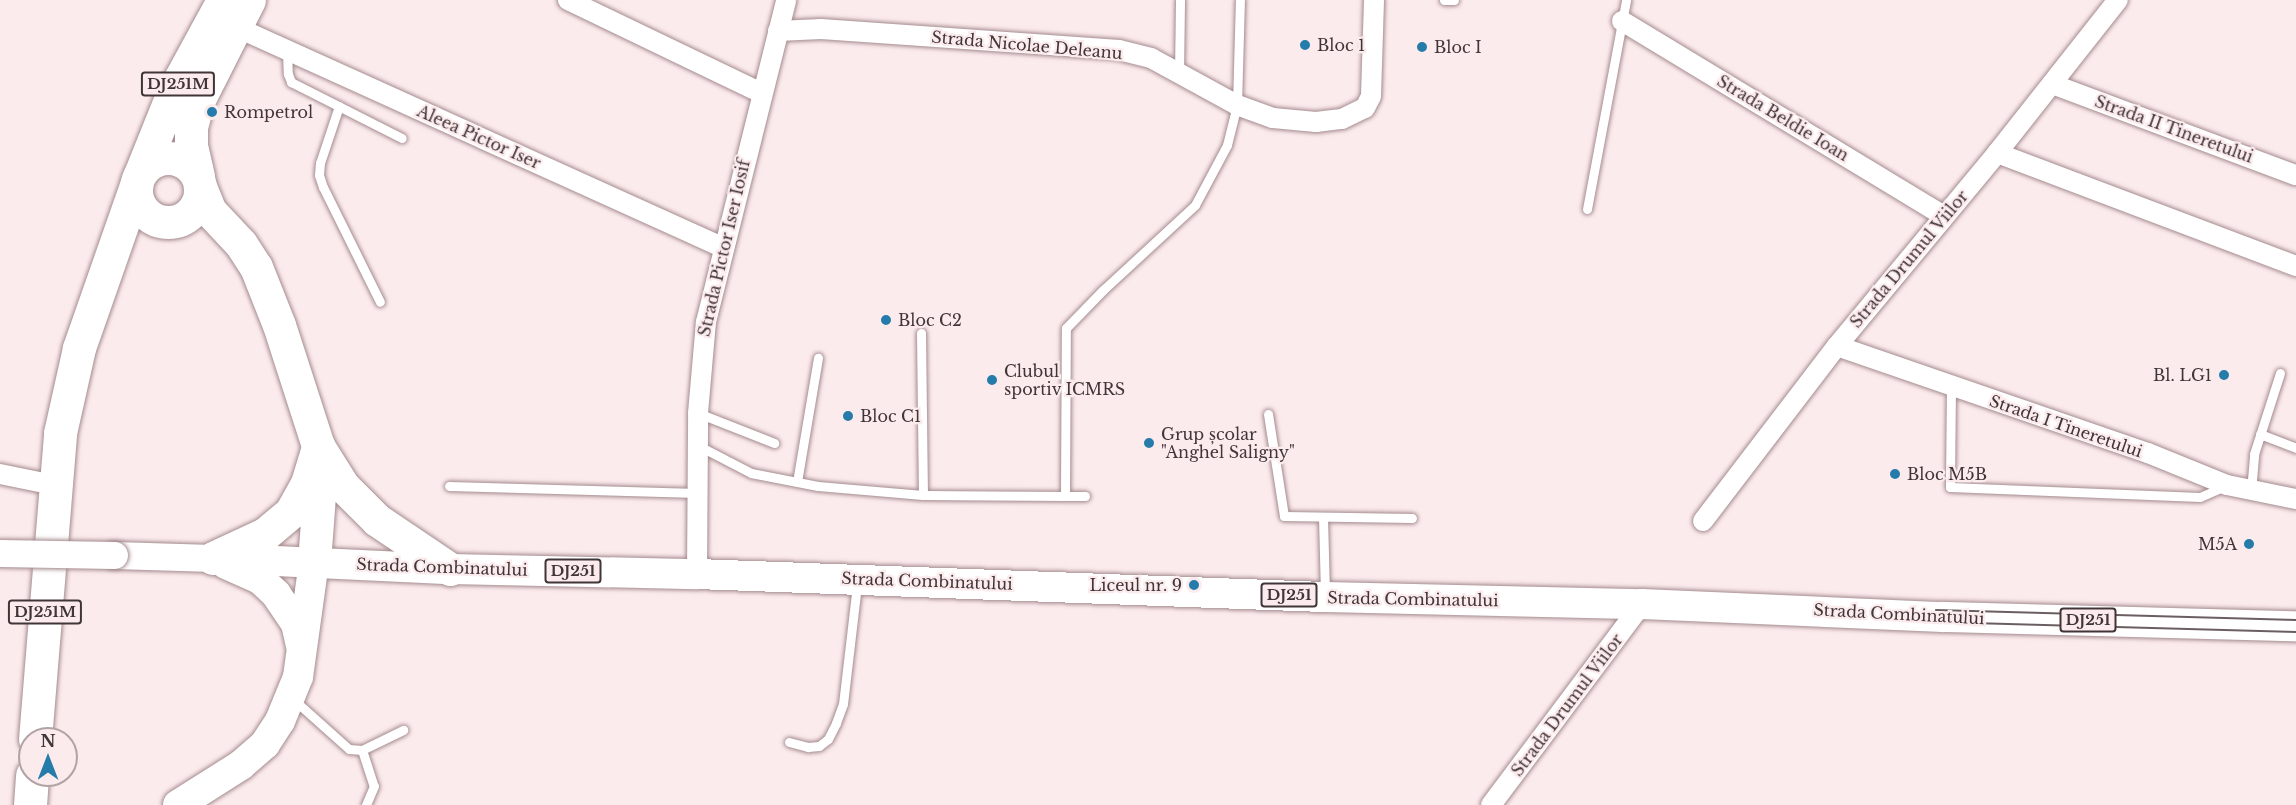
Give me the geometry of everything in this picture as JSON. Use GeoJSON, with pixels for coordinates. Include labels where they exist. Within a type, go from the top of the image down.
{"type":"FeatureCollection","features":[{"type":"Feature","properties":{"kind":"highway","name":"DJ251M"},"geometry":{"type":"LineString","coordinates":[[36,727],[54,485],[60,434],[69,389],[104,272],[174,90],[236,9]]}},
{"type":"Feature","properties":{"kind":"highway","name":"DJ251M"},"geometry":{"type":"LineString","coordinates":[[104,272],[142,232],[173,222],[195,209],[199,183],[191,146],[191,127],[198,101],[236,9]]}},
{"type":"Feature","properties":{"kind":"highway"},"geometry":{"type":"LineString","coordinates":[[262,284],[224,247],[196,228],[146,214],[140,206],[139,178],[159,159],[171,158],[191,167],[210,211],[250,256],[262,284],[279,325],[318,446],[321,471],[314,562]]}},
{"type":"Feature","properties":{"kind":"highway"},"geometry":{"type":"LineString","coordinates":[[213,558],[265,534],[291,512],[307,483],[318,446]]}},
{"type":"Feature","properties":{"kind":"highway"},"geometry":{"type":"LineString","coordinates":[[318,446],[343,486],[358,504],[377,520],[450,569]]}},
{"type":"Feature","properties":{"kind":"highway"},"geometry":{"type":"LineString","coordinates":[[30,805],[31,787]]}},
{"type":"Feature","properties":{"kind":"main road","name":"Strada Combinatului"},"geometry":{"type":"LineString","coordinates":[[213,558],[450,569],[697,574],[1325,597],[1642,604],[1943,617],[2296,626]]}},
{"type":"Feature","properties":{"kind":"main road"},"geometry":{"type":"LineString","coordinates":[[213,558],[260,579],[276,594],[296,624],[303,651]]}},
{"type":"Feature","properties":{"kind":"main road"},"geometry":{"type":"LineString","coordinates":[[178,805],[241,765],[265,744],[280,721],[291,697],[303,651],[314,562]]}},
{"type":"Feature","properties":{"kind":"street"},"geometry":{"type":"LineString","coordinates":[[567,0],[761,93]]}},
{"type":"Feature","properties":{"kind":"street","name":"Strada Pictor Iser Iosif"},"geometry":{"type":"LineString","coordinates":[[697,574],[698,413],[701,352],[722,247],[786,0]]}},
{"type":"Feature","properties":{"kind":"street","name":"Strada Nicolae Deleanu"},"geometry":{"type":"LineString","coordinates":[[778,31],[820,29],[1119,50],[1151,58],[1237,105],[1273,118],[1316,122],[1342,119],[1365,108],[1371,96],[1374,0]]}},
{"type":"Feature","properties":{"kind":"street","name":"Strada Drumul Viilor"},"geometry":{"type":"LineString","coordinates":[[1703,521],[1837,346],[1997,153],[2118,0]]}},
{"type":"Feature","properties":{"kind":"street","name":"Aleea Pictor Iser"},"geometry":{"type":"LineString","coordinates":[[236,9],[287,51],[722,247]]}},
{"type":"Feature","properties":{"kind":"street","name":"Strada Beldie Ioan"},"geometry":{"type":"LineString","coordinates":[[1622,21],[1944,216]]}},
{"type":"Feature","properties":{"kind":"street","name":"Strada II Tineretului"},"geometry":{"type":"LineString","coordinates":[[2052,84],[2296,174]]}},
{"type":"Feature","properties":{"kind":"street"},"geometry":{"type":"LineString","coordinates":[[1997,153],[2296,266]]}},
{"type":"Feature","properties":{"kind":"street","name":"Strada I Tineretului"},"geometry":{"type":"LineString","coordinates":[[1837,346],[2148,453],[2227,485],[2296,500]]}},
{"type":"Feature","properties":{"kind":"street"},"geometry":{"type":"LineString","coordinates":[[0,474],[54,485]]}},
{"type":"Feature","properties":{"kind":"street","name":"Strada Combinatului"},"geometry":{"type":"LineString","coordinates":[[0,553],[213,558]]}},
{"type":"Feature","properties":{"kind":"street","name":"Strada Drumul Viilor"},"geometry":{"type":"LineString","coordinates":[[1492,804],[1642,604]]}},
{"type":"Feature","properties":{"kind":"lane"},"geometry":{"type":"LineString","coordinates":[[1179,74],[1180,0]]}},
{"type":"Feature","properties":{"kind":"lane"},"geometry":{"type":"LineString","coordinates":[[1065,496],[1066,328],[1103,290],[1195,205],[1227,144],[1237,105],[1240,0]]}},
{"type":"Feature","properties":{"kind":"lane"},"geometry":{"type":"LineString","coordinates":[[1444,0],[1454,0]]}},
{"type":"Feature","properties":{"kind":"lane"},"geometry":{"type":"LineString","coordinates":[[1587,209],[1626,0]]}},
{"type":"Feature","properties":{"kind":"lane"},"geometry":{"type":"LineString","coordinates":[[287,51],[288,74],[291,82],[402,138]]}},
{"type":"Feature","properties":{"kind":"lane"},"geometry":{"type":"LineString","coordinates":[[339,106],[319,174],[322,187],[380,302]]}},
{"type":"Feature","properties":{"kind":"lane"},"geometry":{"type":"LineString","coordinates":[[921,333],[923,495]]}},
{"type":"Feature","properties":{"kind":"lane"},"geometry":{"type":"LineString","coordinates":[[797,482],[818,358]]}},
{"type":"Feature","properties":{"kind":"lane"},"geometry":{"type":"LineString","coordinates":[[2251,491],[2254,454],[2280,373]]}},
{"type":"Feature","properties":{"kind":"lane"},"geometry":{"type":"LineString","coordinates":[[1951,387],[1950,487],[2200,497],[2227,485]]}},
{"type":"Feature","properties":{"kind":"lane"},"geometry":{"type":"LineString","coordinates":[[698,413],[774,443]]}},
{"type":"Feature","properties":{"kind":"lane"},"geometry":{"type":"LineString","coordinates":[[1268,414],[1284,516],[1412,518]]}},
{"type":"Feature","properties":{"kind":"lane"},"geometry":{"type":"LineString","coordinates":[[2260,434],[2296,448]]}},
{"type":"Feature","properties":{"kind":"lane"},"geometry":{"type":"LineString","coordinates":[[698,445],[751,473],[797,482],[923,495],[1085,496]]}},
{"type":"Feature","properties":{"kind":"lane"},"geometry":{"type":"LineString","coordinates":[[449,486],[698,493]]}},
{"type":"Feature","properties":{"kind":"lane"},"geometry":{"type":"LineString","coordinates":[[1323,517],[1325,597]]}},
{"type":"Feature","properties":{"kind":"lane"},"geometry":{"type":"LineString","coordinates":[[789,742],[808,747],[819,746],[828,739],[836,723],[843,704],[857,579]]}},
{"type":"Feature","properties":{"kind":"lane"},"geometry":{"type":"LineString","coordinates":[[291,697],[349,749],[362,750],[403,730]]}},
{"type":"Feature","properties":{"kind":"lane"},"geometry":{"type":"LineString","coordinates":[[362,750],[374,786],[366,805]]}},
{"type":"Feature","properties":{"kind":"tram line"},"geometry":{"type":"LineString","coordinates":[[1936,610],[2296,620]]}},
{"type":"Feature","properties":{"kind":"tram line"},"geometry":{"type":"LineString","coordinates":[[1936,622],[2296,632]]}},
{"type":"Feature","properties":{"kind":"place","name":"Bloc 1"},"geometry":{"type":"Point","coordinates":[1305,45]}},
{"type":"Feature","properties":{"kind":"place","name":"Bloc I"},"geometry":{"type":"Point","coordinates":[1422,47]}},
{"type":"Feature","properties":{"kind":"place","name":"Rompetrol"},"geometry":{"type":"Point","coordinates":[212,112]}},
{"type":"Feature","properties":{"kind":"place","name":"Bloc C2"},"geometry":{"type":"Point","coordinates":[886,320]}},
{"type":"Feature","properties":{"kind":"place","name":"Bl. LG1"},"geometry":{"type":"Point","coordinates":[2224,375]}},
{"type":"Feature","properties":{"kind":"place","name":"Clubul sportiv ICMRS"},"geometry":{"type":"Point","coordinates":[992,380]}},
{"type":"Feature","properties":{"kind":"place","name":"Bloc C1"},"geometry":{"type":"Point","coordinates":[848,416]}},
{"type":"Feature","properties":{"kind":"place","name":"Grup școlar \"Anghel Saligny\""},"geometry":{"type":"Point","coordinates":[1149,443]}},
{"type":"Feature","properties":{"kind":"place","name":"Bloc M5B"},"geometry":{"type":"Point","coordinates":[1895,474]}},
{"type":"Feature","properties":{"kind":"place","name":"M5A"},"geometry":{"type":"Point","coordinates":[2249,544]}},
{"type":"Feature","properties":{"kind":"place","name":"Liceul nr. 9"},"geometry":{"type":"Point","coordinates":[1194,585]}}]}
